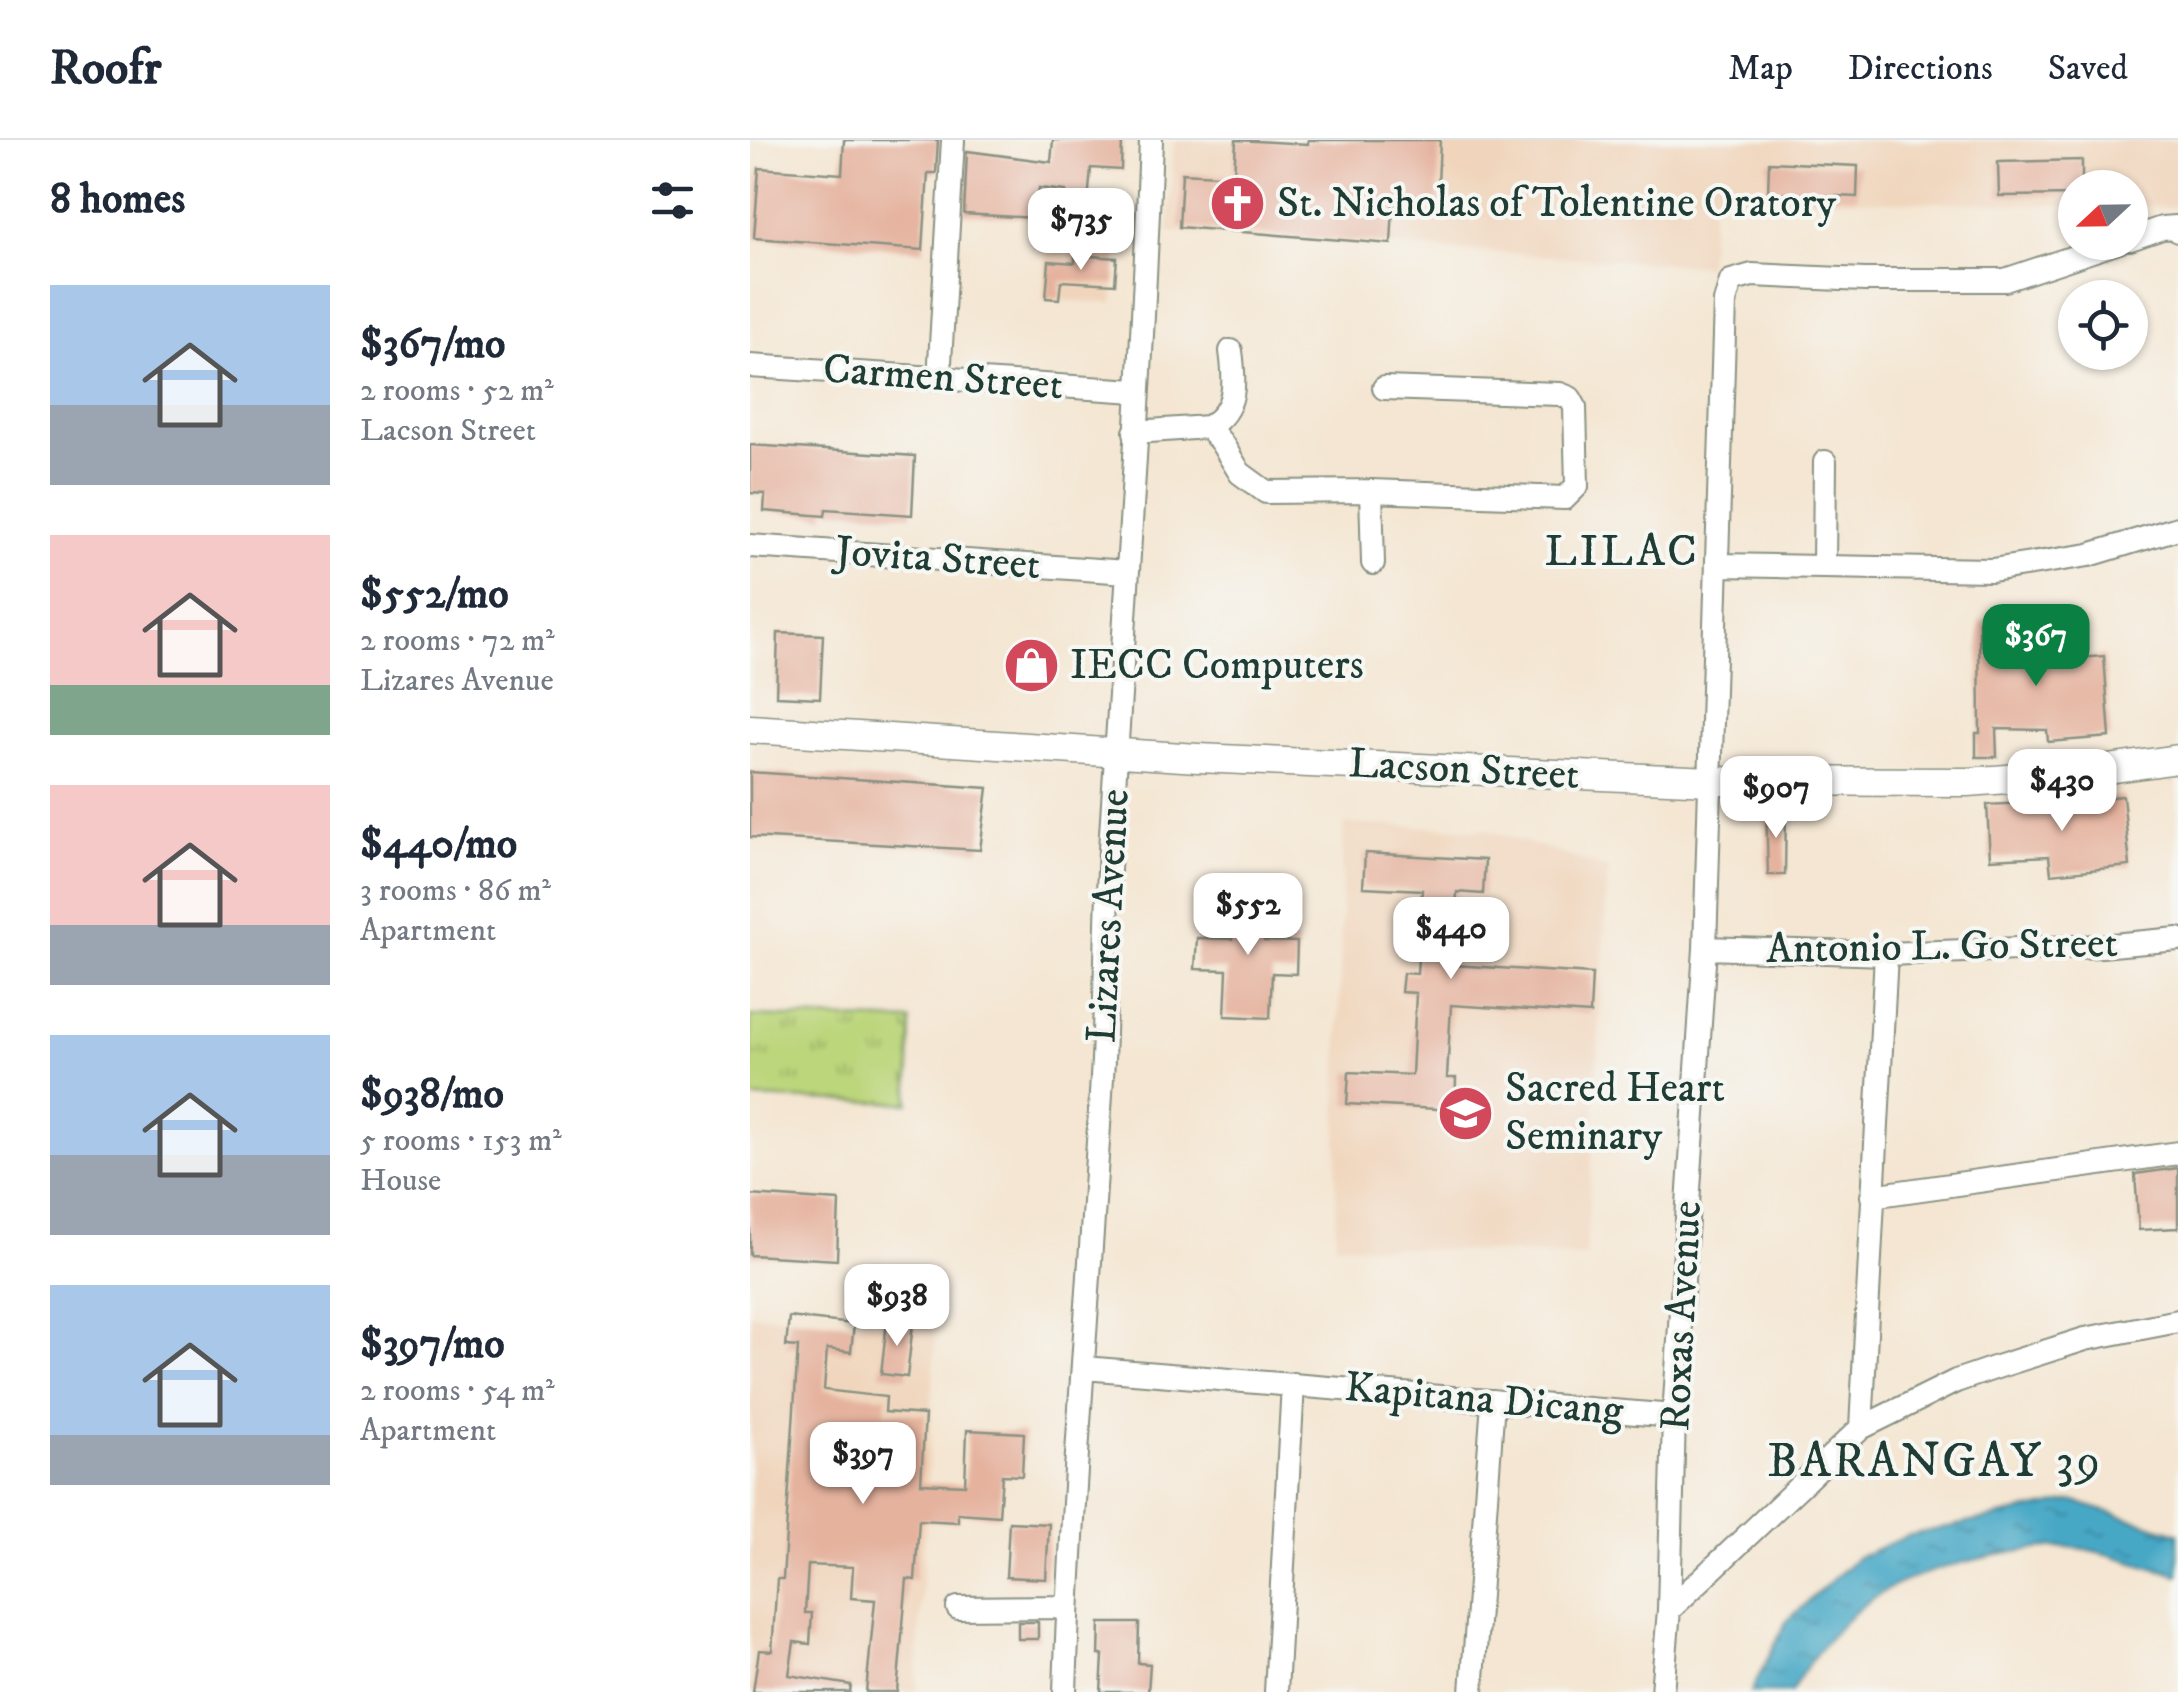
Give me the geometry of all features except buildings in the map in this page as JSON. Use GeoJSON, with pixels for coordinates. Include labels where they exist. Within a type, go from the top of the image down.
{"type":"FeatureCollection","features":[{"type":"Feature","properties":{"kind":"main road","name":"Lacson Street"},"geometry":{"type":"LineString","coordinates":[[750,729],[1117,752],[1712,781],[1968,782],[2073,774],[2178,759]]}},
{"type":"Feature","properties":{"kind":"street"},"geometry":{"type":"LineString","coordinates":[[939,379],[953,140]]}},
{"type":"Feature","properties":{"kind":"street","name":"Lizares Avenue"},"geometry":{"type":"LineString","coordinates":[[1065,1692],[1072,1500],[1084,1368],[1151,140]]}},
{"type":"Feature","properties":{"kind":"street"},"geometry":{"type":"LineString","coordinates":[[2148,233],[2177,229]]}},
{"type":"Feature","properties":{"kind":"street","name":"Roxas Avenue"},"geometry":{"type":"LineString","coordinates":[[1662,1692],[1669,1610],[1674,1416],[1705,948],[1725,302],[1732,280],[1752,275],[2005,280],[2066,260]]}},
{"type":"Feature","properties":{"kind":"street"},"geometry":{"type":"LineString","coordinates":[[1135,432],[1208,427],[1224,416],[1234,395],[1232,351]]}},
{"type":"Feature","properties":{"kind":"street","name":"Carmen Street"},"geometry":{"type":"LineString","coordinates":[[750,366],[1136,391]]}},
{"type":"Feature","properties":{"kind":"street"},"geometry":{"type":"LineString","coordinates":[[1208,427],[1240,473],[1266,492],[1371,491],[1565,498],[1577,486],[1575,407],[1570,398],[1560,394],[1384,388]]}},
{"type":"Feature","properties":{"kind":"street"},"geometry":{"type":"LineString","coordinates":[[1824,567],[1825,462]]}},
{"type":"Feature","properties":{"kind":"street"},"geometry":{"type":"LineString","coordinates":[[1371,491],[1373,563]]}},
{"type":"Feature","properties":{"kind":"street"},"geometry":{"type":"LineString","coordinates":[[1719,565],[1992,570],[2089,555],[2178,528]]}},
{"type":"Feature","properties":{"kind":"street","name":"Jovita Street"},"geometry":{"type":"LineString","coordinates":[[750,546],[1127,572]]}},
{"type":"Feature","properties":{"kind":"street","name":"Antonio L. Go Street"},"geometry":{"type":"LineString","coordinates":[[1705,948],[1886,954],[2178,939]]}},
{"type":"Feature","properties":{"kind":"street"},"geometry":{"type":"LineString","coordinates":[[1861,1428],[1886,954]]}},
{"type":"Feature","properties":{"kind":"street"},"geometry":{"type":"LineString","coordinates":[[1872,1196],[2178,1153]]}},
{"type":"Feature","properties":{"kind":"street"},"geometry":{"type":"LineString","coordinates":[[1669,1610],[1861,1428],[1997,1366],[2084,1339],[2178,1321]]}},
{"type":"Feature","properties":{"kind":"street","name":"Kapitana Dicang"},"geometry":{"type":"LineString","coordinates":[[1084,1368],[1674,1416]]}},
{"type":"Feature","properties":{"kind":"street"},"geometry":{"type":"LineString","coordinates":[[1276,1692],[1294,1384]]}},
{"type":"Feature","properties":{"kind":"street"},"geometry":{"type":"LineString","coordinates":[[1472,1692],[1493,1401]]}},
{"type":"Feature","properties":{"kind":"street"},"geometry":{"type":"LineString","coordinates":[[958,1608],[1068,1607]]}},
{"type":"Feature","properties":{"kind":"shaded area"},"geometry":{"type":"Polygon","coordinates":[[[1174,140],[2178,140],[2178,207],[2148,206],[2148,170],[2058,170],[2058,205],[1713,197],[1708,266],[1169,232],[1174,140]]]}},
{"type":"Feature","properties":{"kind":"shaded area"},"geometry":{"type":"Polygon","coordinates":[[[1047,235],[1117,240],[1113,303],[1043,299],[1047,235]]]}},
{"type":"Feature","properties":{"kind":"shaded area","name":"Sacred Heart Seminary"},"geometry":{"type":"Polygon","coordinates":[[[1343,824],[1486,829],[1608,869],[1586,1257],[1335,1244],[1343,824]]]}},
{"type":"Feature","properties":{"kind":"shaded area"},"geometry":{"type":"Polygon","coordinates":[[[750,1314],[936,1328],[916,1692],[750,1692],[750,1314]]]}},
{"type":"Feature","properties":{"kind":"green space"},"geometry":{"type":"Polygon","coordinates":[[[750,1016],[911,1021],[909,1103],[750,1098],[750,1016]]]}},
{"type":"Feature","properties":{"kind":"water"},"geometry":{"type":"Polygon","coordinates":[[[2072,1501],[2178,1533],[2178,1575],[2065,1547],[2018,1552],[1939,1569],[1891,1588],[1860,1608],[1827,1641],[1791,1692],[1751,1692],[1786,1622],[1857,1557],[1910,1535],[2072,1501]]]}},
{"type":"Feature","properties":{"kind":"place","name":"St. Nicholas of Tolentine Oratory"},"geometry":{"type":"Point","coordinates":[1238,204]}},
{"type":"Feature","properties":{"kind":"place","name":"IECC Computers"},"geometry":{"type":"Point","coordinates":[1031,666]}},
{"type":"Feature","properties":{"kind":"place","name":"Sacred Heart Seminary"},"geometry":{"type":"Point","coordinates":[1466,1113]}},
{"type":"Feature","properties":{"kind":"district","name":"LILAC"},"geometry":{"type":"Point","coordinates":[1622,552]}},
{"type":"Feature","properties":{"kind":"district","name":"BARANGAY 39"},"geometry":{"type":"Point","coordinates":[1935,1462]}}]}
